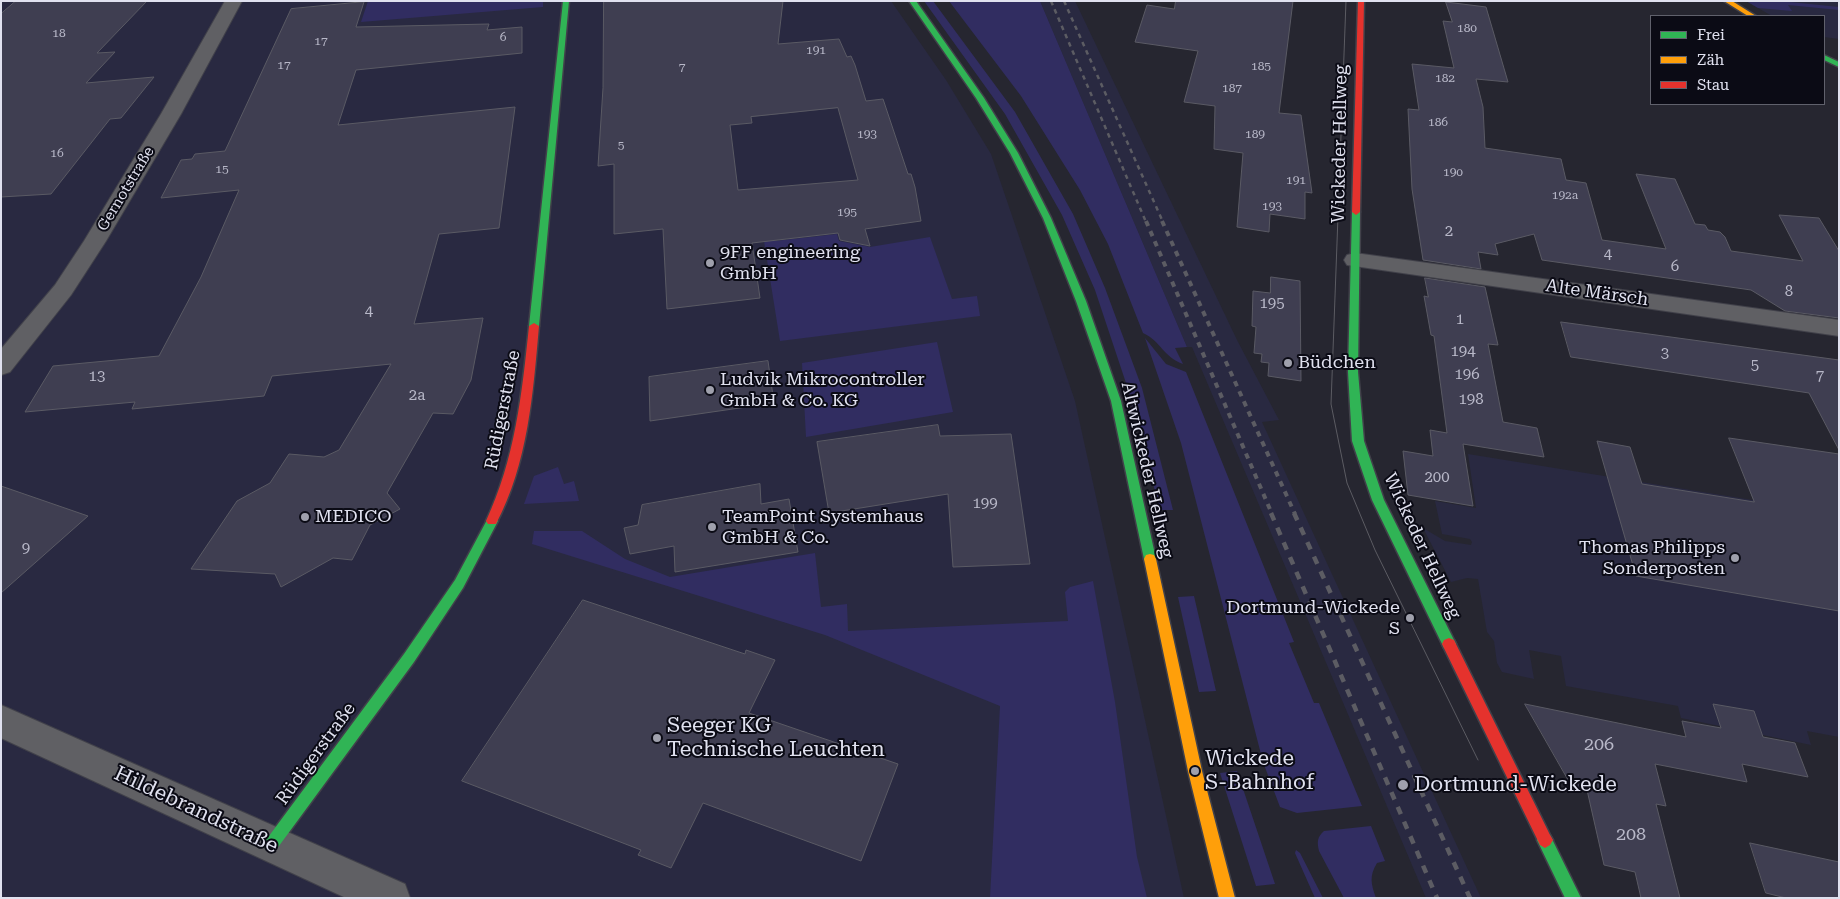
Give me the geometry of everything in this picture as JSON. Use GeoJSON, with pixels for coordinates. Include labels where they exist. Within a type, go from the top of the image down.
{"type":"FeatureCollection","features":[{"type":"Feature","properties":{"kind":"street","name":"Gernotstraße"},"geometry":{"type":"LineString","coordinates":[[1,366],[63,290],[95,241],[171,114],[234,1]]}},
{"type":"Feature","properties":{"kind":"street","name":"Rüdigerstraße"},"geometry":{"type":"LineString","coordinates":[[271,845],[408,658],[459,584],[495,516],[513,468],[521,431],[531,361],[566,1]]}},
{"type":"Feature","properties":{"kind":"street","name":"Altwickeder Hellweg"},"geometry":{"type":"LineString","coordinates":[[912,1],[980,98],[1014,153],[1050,226],[1081,301],[1116,401],[1195,771],[1227,898]]}},
{"type":"Feature","properties":{"kind":"street","name":"Wickeder Hellweg"},"geometry":{"type":"LineString","coordinates":[[1361,1],[1353,372],[1358,441],[1378,500],[1573,898]]}},
{"type":"Feature","properties":{"kind":"street"},"geometry":{"type":"LineString","coordinates":[[1726,1],[1751,15]]}},
{"type":"Feature","properties":{"kind":"street"},"geometry":{"type":"LineString","coordinates":[[1825,58],[1839,65]]}},
{"type":"Feature","properties":{"kind":"street","name":"Alte Märsch"},"geometry":{"type":"LineString","coordinates":[[1355,260],[1839,328]]}},
{"type":"Feature","properties":{"kind":"street","name":"Hildebrandstraße"},"geometry":{"type":"LineString","coordinates":[[1,722],[136,781],[271,845],[391,898]]}},
{"type":"Feature","properties":{"kind":"shaded area"},"geometry":{"type":"Polygon","coordinates":[[[1,1],[891,1],[946,80],[991,154],[1075,401],[1184,898],[1,898],[1,1]]]}},
{"type":"Feature","properties":{"kind":"shaded area"},"geometry":{"type":"Polygon","coordinates":[[[368,1],[543,1],[543,7],[361,22],[368,1]]]}},
{"type":"Feature","properties":{"kind":"shaded area"},"geometry":{"type":"Polygon","coordinates":[[[924,1],[933,1],[1015,112],[1073,214],[1105,288],[1142,388],[1173,510],[1160,510],[1128,389],[1095,290],[1062,215],[1005,114],[924,1]]]}},
{"type":"Feature","properties":{"kind":"shaded area"},"geometry":{"type":"Polygon","coordinates":[[[949,1],[1040,1],[1187,347],[1175,348],[1183,364],[1176,361],[1143,333],[1108,244],[1080,190],[1021,96],[949,1]]]}},
{"type":"Feature","properties":{"kind":"shaded area"},"geometry":{"type":"Polygon","coordinates":[[[1040,1],[1075,1],[1237,340],[1279,420],[1262,422],[1481,898],[1426,898],[1192,347],[1187,347],[1040,1]]]}},
{"type":"Feature","properties":{"kind":"shaded area"},"geometry":{"type":"Polygon","coordinates":[[[1746,1],[1839,1],[1839,39],[1825,37],[1825,15],[1770,15],[1746,1]]]}},
{"type":"Feature","properties":{"kind":"shaded area"},"geometry":{"type":"Polygon","coordinates":[[[1746,1],[1780,1],[1839,7],[1839,10],[1788,5],[1792,11],[1758,8],[1746,1]]]}},
{"type":"Feature","properties":{"kind":"shaded area"},"geometry":{"type":"Polygon","coordinates":[[[767,190],[775,241],[837,234],[839,241],[870,247],[930,237],[952,299],[977,296],[980,316],[780,341],[756,191],[767,190]]]}},
{"type":"Feature","properties":{"kind":"shaded area"},"geometry":{"type":"Polygon","coordinates":[[[1145,338],[1166,364],[1186,372],[1294,642],[1289,643],[1314,703],[1319,703],[1362,806],[1297,813],[1280,807],[1263,762],[1181,443],[1145,338]]]}},
{"type":"Feature","properties":{"kind":"shaded area"},"geometry":{"type":"Polygon","coordinates":[[[937,342],[953,412],[806,437],[802,363],[937,342]]]}},
{"type":"Feature","properties":{"kind":"shaded area"},"geometry":{"type":"Polygon","coordinates":[[[1468,454],[1839,514],[1839,737],[1807,731],[1811,745],[1681,718],[1678,706],[1566,686],[1561,656],[1529,650],[1534,679],[1502,672],[1497,663],[1494,641],[1487,632],[1478,579],[1467,578],[1451,582],[1423,528],[1445,541],[1471,545],[1470,539],[1442,534],[1435,501],[1476,508],[1468,454]]]}},
{"type":"Feature","properties":{"kind":"shaded area"},"geometry":{"type":"Polygon","coordinates":[[[558,467],[564,484],[574,481],[579,501],[524,504],[534,476],[558,467]]]}},
{"type":"Feature","properties":{"kind":"shaded area"},"geometry":{"type":"Polygon","coordinates":[[[534,531],[582,531],[625,559],[670,577],[815,553],[821,607],[847,604],[848,631],[1068,621],[1065,592],[1070,587],[1093,581],[1115,702],[1137,857],[1147,898],[990,898],[1000,706],[825,635],[532,544],[534,531]]]}},
{"type":"Feature","properties":{"kind":"shaded area"},"geometry":{"type":"Polygon","coordinates":[[[1194,596],[1216,691],[1199,692],[1178,597],[1194,596]]]}},
{"type":"Feature","properties":{"kind":"shaded area"},"geometry":{"type":"Polygon","coordinates":[[[1237,771],[1275,884],[1256,886],[1220,773],[1237,771]]]}},
{"type":"Feature","properties":{"kind":"shaded area"},"geometry":{"type":"Polygon","coordinates":[[[1371,826],[1385,861],[1377,863],[1372,876],[1376,898],[1344,898],[1319,851],[1319,838],[1324,831],[1371,826]]]}},
{"type":"Feature","properties":{"kind":"shaded area"},"geometry":{"type":"Polygon","coordinates":[[[1296,850],[1300,853],[1323,898],[1315,898],[1295,853],[1296,850]]]}},
{"type":"Feature","properties":{"kind":"building"},"geometry":{"type":"Polygon","coordinates":[[[16,1],[147,1],[97,53],[115,52],[86,83],[154,77],[121,118],[110,119],[51,194],[1,197],[1,14],[16,1]]]}},
{"type":"Feature","properties":{"kind":"building"},"geometry":{"type":"Polygon","coordinates":[[[604,1],[783,1],[778,44],[839,39],[847,57],[851,56],[855,65],[866,101],[883,99],[908,174],[911,174],[921,221],[865,229],[870,246],[840,240],[838,233],[752,243],[760,298],[667,309],[663,229],[614,234],[614,164],[598,166],[603,88],[604,1]],[[838,108],[751,117],[752,123],[730,125],[738,190],[858,180],[838,108]]]}},
{"type":"Feature","properties":{"kind":"building"},"geometry":{"type":"Polygon","coordinates":[[[1176,1],[1293,1],[1279,113],[1301,115],[1312,193],[1305,192],[1305,219],[1270,214],[1269,232],[1237,227],[1243,153],[1214,149],[1215,106],[1184,102],[1198,51],[1135,42],[1147,5],[1174,9],[1176,1]]]}},
{"type":"Feature","properties":{"kind":"building"},"geometry":{"type":"Polygon","coordinates":[[[364,2],[356,27],[489,24],[487,30],[522,27],[522,53],[356,70],[338,125],[515,107],[499,228],[439,234],[414,324],[483,318],[471,380],[453,414],[433,413],[387,493],[400,509],[370,525],[352,560],[333,558],[281,587],[275,574],[191,569],[237,501],[270,483],[289,454],[324,457],[339,450],[391,364],[272,376],[264,396],[132,409],[135,402],[25,412],[53,366],[159,356],[201,277],[239,190],[161,198],[181,160],[192,159],[195,154],[225,151],[291,9],[364,2]]]}},
{"type":"Feature","properties":{"kind":"building"},"geometry":{"type":"Polygon","coordinates":[[[1446,2],[1486,7],[1508,82],[1476,79],[1483,107],[1485,148],[1561,159],[1566,180],[1586,183],[1602,240],[1666,249],[1636,174],[1675,179],[1695,224],[1705,225],[1708,230],[1720,232],[1725,237],[1731,251],[1803,261],[1779,215],[1819,218],[1839,251],[1839,318],[1785,311],[1751,290],[1542,260],[1534,234],[1495,244],[1498,255],[1478,252],[1481,269],[1423,260],[1412,189],[1408,109],[1419,110],[1412,64],[1454,68],[1443,21],[1452,22],[1446,2]]]}},
{"type":"Feature","properties":{"kind":"building"},"geometry":{"type":"Polygon","coordinates":[[[1271,277],[1300,281],[1301,381],[1268,376],[1269,363],[1261,362],[1262,354],[1254,353],[1256,327],[1252,326],[1253,291],[1270,293],[1271,277]]]}},
{"type":"Feature","properties":{"kind":"building"},"geometry":{"type":"Polygon","coordinates":[[[1425,278],[1485,287],[1498,345],[1488,344],[1503,422],[1537,428],[1544,457],[1463,444],[1473,506],[1408,495],[1403,451],[1433,456],[1430,430],[1447,433],[1434,336],[1431,335],[1424,296],[1428,297],[1425,278]]]}},
{"type":"Feature","properties":{"kind":"building"},"geometry":{"type":"Polygon","coordinates":[[[1561,322],[1839,360],[1839,450],[1809,393],[1571,357],[1561,322]]]}},
{"type":"Feature","properties":{"kind":"building","name":"Ludvik Mikrocontroller GmbH & Co. KG"},"geometry":{"type":"Polygon","coordinates":[[[768,361],[774,403],[650,421],[649,377],[768,361]]]}},
{"type":"Feature","properties":{"kind":"building"},"geometry":{"type":"Polygon","coordinates":[[[938,425],[940,436],[1011,434],[1030,564],[953,567],[948,494],[829,513],[817,442],[938,425]]]}},
{"type":"Feature","properties":{"kind":"building","name":"Thomas Philipps Sonderposten"},"geometry":{"type":"Polygon","coordinates":[[[1729,438],[1839,454],[1839,611],[1636,576],[1597,441],[1630,447],[1642,484],[1754,502],[1729,438]]]}},
{"type":"Feature","properties":{"kind":"building","name":"TeamPoint Systemhaus GmbH & Co."},"geometry":{"type":"Polygon","coordinates":[[[760,484],[761,504],[789,499],[798,552],[675,572],[674,546],[630,554],[624,528],[638,525],[642,505],[760,484]]]}},
{"type":"Feature","properties":{"kind":"building"},"geometry":{"type":"Polygon","coordinates":[[[1,486],[88,516],[1,593],[1,486]]]}},
{"type":"Feature","properties":{"kind":"building","name":"Seeger KG Technische Leuchten"},"geometry":{"type":"Polygon","coordinates":[[[583,600],[745,654],[746,650],[775,660],[749,713],[898,764],[861,861],[703,803],[671,868],[638,855],[641,850],[462,781],[583,600]]]}},
{"type":"Feature","properties":{"kind":"building"},"geometry":{"type":"Polygon","coordinates":[[[1525,704],[1686,737],[1682,721],[1721,728],[1713,704],[1754,711],[1763,737],[1795,743],[1808,777],[1742,764],[1747,782],[1655,764],[1666,806],[1656,804],[1680,898],[1641,898],[1635,872],[1604,865],[1587,790],[1573,788],[1525,704]]]}},
{"type":"Feature","properties":{"kind":"building"},"geometry":{"type":"Polygon","coordinates":[[[1750,843],[1839,862],[1839,898],[1786,898],[1766,893],[1750,843]]]}},
{"type":"Feature","properties":{"kind":"tram line"},"geometry":{"type":"LineString","coordinates":[[1346,1],[1331,404],[1347,483],[1375,550],[1478,760]]}},
{"type":"Feature","properties":{"kind":"railway"},"geometry":{"type":"LineString","coordinates":[[1051,1],[1146,222]]}},
{"type":"Feature","properties":{"kind":"railway"},"geometry":{"type":"LineString","coordinates":[[1064,1],[1163,222]]}},
{"type":"Feature","properties":{"kind":"railway"},"geometry":{"type":"LineString","coordinates":[[1146,221],[1272,514]]}},
{"type":"Feature","properties":{"kind":"railway"},"geometry":{"type":"LineString","coordinates":[[1162,221],[1295,514]]}},
{"type":"Feature","properties":{"kind":"railway"},"geometry":{"type":"LineString","coordinates":[[1271,513],[1437,898]]}},
{"type":"Feature","properties":{"kind":"railway"},"geometry":{"type":"LineString","coordinates":[[1294,513],[1470,898]]}},
{"type":"Feature","properties":{"kind":"traffic: fast"},"geometry":{"type":"LineString","coordinates":[[534,326],[566,1]]}},
{"type":"Feature","properties":{"kind":"traffic: fast"},"geometry":{"type":"LineString","coordinates":[[912,1],[980,98],[1014,153],[1047,218],[1081,301],[1116,401],[1150,559]]}},
{"type":"Feature","properties":{"kind":"traffic: fast"},"geometry":{"type":"LineString","coordinates":[[1825,58],[1839,65]]}},
{"type":"Feature","properties":{"kind":"traffic: fast"},"geometry":{"type":"LineString","coordinates":[[1356,212],[1353,372],[1358,441],[1378,500],[1449,644]]}},
{"type":"Feature","properties":{"kind":"traffic: fast"},"geometry":{"type":"LineString","coordinates":[[271,845],[409,658],[459,584],[492,521]]}},
{"type":"Feature","properties":{"kind":"traffic: fast"},"geometry":{"type":"LineString","coordinates":[[1545,840],[1573,898]]}},
{"type":"Feature","properties":{"kind":"traffic: slow"},"geometry":{"type":"LineString","coordinates":[[1727,1],[1751,15]]}},
{"type":"Feature","properties":{"kind":"traffic: slow"},"geometry":{"type":"LineString","coordinates":[[1150,559],[1195,771],[1227,898]]}},
{"type":"Feature","properties":{"kind":"traffic: jam"},"geometry":{"type":"LineString","coordinates":[[1356,212],[1361,1]]}},
{"type":"Feature","properties":{"kind":"traffic: jam"},"geometry":{"type":"LineString","coordinates":[[492,521],[511,475],[517,451],[526,401],[534,326]]}},
{"type":"Feature","properties":{"kind":"traffic: jam"},"geometry":{"type":"LineString","coordinates":[[1449,644],[1545,840]]}},
{"type":"Feature","properties":{"kind":"place","name":"9FF engineering GmbH"},"geometry":{"type":"Point","coordinates":[710,263]}},
{"type":"Feature","properties":{"kind":"place","name":"Büdchen"},"geometry":{"type":"Point","coordinates":[1288,363]}},
{"type":"Feature","properties":{"kind":"place","name":"Ludvik Mikrocontroller GmbH & Co. KG"},"geometry":{"type":"Point","coordinates":[710,390]}},
{"type":"Feature","properties":{"kind":"place","name":"MEDICO"},"geometry":{"type":"Point","coordinates":[305,517]}},
{"type":"Feature","properties":{"kind":"place","name":"TeamPoint Systemhaus GmbH & Co."},"geometry":{"type":"Point","coordinates":[712,527]}},
{"type":"Feature","properties":{"kind":"place","name":"Thomas Philipps Sonderposten"},"geometry":{"type":"Point","coordinates":[1735,558]}},
{"type":"Feature","properties":{"kind":"place","name":"Dortmund-Wickede S"},"geometry":{"type":"Point","coordinates":[1410,618]}},
{"type":"Feature","properties":{"kind":"place","name":"Seeger KG Technische Leuchten"},"geometry":{"type":"Point","coordinates":[657,738]}},
{"type":"Feature","properties":{"kind":"place","name":"Wickede S-Bahnhof"},"geometry":{"type":"Point","coordinates":[1195,771]}},
{"type":"Feature","properties":{"kind":"place","name":"Dortmund-Wickede"},"geometry":{"type":"Point","coordinates":[1403,785]}}]}
